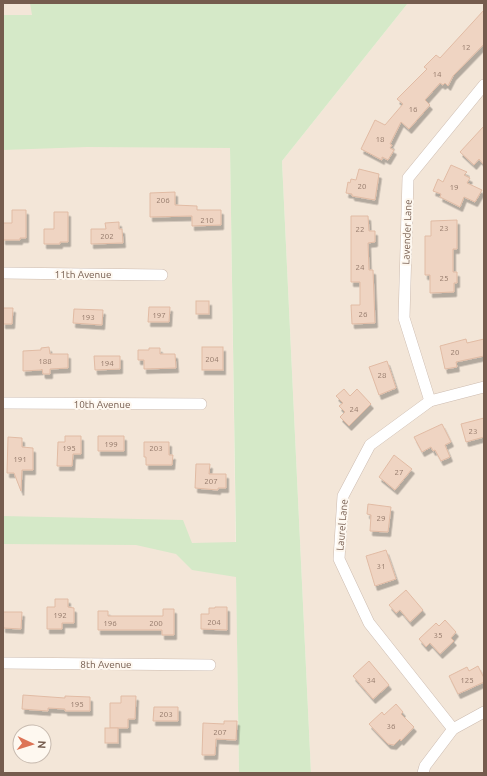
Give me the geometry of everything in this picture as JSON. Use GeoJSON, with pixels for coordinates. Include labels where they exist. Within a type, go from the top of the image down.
{"type":"FeatureCollection","features":[{"type":"Feature","properties":{"kind":"street","name":"Lavender Lane"},"geometry":{"type":"LineString","coordinates":[[430,401],[404,318],[408,178],[484,85]]}},
{"type":"Feature","properties":{"kind":"street","name":"11th Avenue"},"geometry":{"type":"LineString","coordinates":[[3,273],[162,275]]}},
{"type":"Feature","properties":{"kind":"street","name":"Laurel Lane"},"geometry":{"type":"LineString","coordinates":[[453,729],[369,623],[339,559],[343,496],[370,445],[430,401],[484,387]]}},
{"type":"Feature","properties":{"kind":"street","name":"10th Avenue"},"geometry":{"type":"LineString","coordinates":[[3,404],[201,404]]}},
{"type":"Feature","properties":{"kind":"street","name":"8th Avenue"},"geometry":{"type":"LineString","coordinates":[[3,663],[210,665]]}},
{"type":"Feature","properties":{"kind":"street"},"geometry":{"type":"LineString","coordinates":[[423,773],[426,766],[453,729],[484,712]]}},
{"type":"Feature","properties":{"kind":"shaded area"},"geometry":{"type":"Polygon","coordinates":[[[3,3],[228,3],[239,773],[3,773],[3,3]]]}},
{"type":"Feature","properties":{"kind":"shaded area"},"geometry":{"type":"Polygon","coordinates":[[[408,3],[484,3],[484,773],[311,773],[282,161],[408,3]]]}},
{"type":"Feature","properties":{"kind":"green space"},"geometry":{"type":"Polygon","coordinates":[[[30,3],[408,3],[282,161],[311,773],[239,773],[236,577],[192,570],[176,554],[136,545],[3,544],[3,516],[183,520],[192,543],[236,542],[230,148],[87,147],[3,150],[3,15],[32,15],[30,3]]]}},
{"type":"Feature","properties":{"kind":"building"},"geometry":{"type":"Polygon","coordinates":[[[484,10],[484,44],[453,76],[448,86],[445,83],[443,85],[440,83],[425,100],[430,105],[409,129],[401,122],[390,144],[392,145],[390,148],[394,150],[388,160],[382,157],[382,160],[361,149],[375,120],[385,125],[403,104],[397,99],[427,69],[424,67],[436,55],[440,58],[484,10]]]}},
{"type":"Feature","properties":{"kind":"building"},"geometry":{"type":"Polygon","coordinates":[[[484,126],[484,165],[479,159],[474,165],[460,152],[484,126]]]}},
{"type":"Feature","properties":{"kind":"building"},"geometry":{"type":"Polygon","coordinates":[[[451,165],[467,172],[464,175],[470,178],[467,183],[482,190],[475,202],[464,197],[460,207],[440,197],[441,194],[433,191],[438,179],[443,182],[451,165]]]}},
{"type":"Feature","properties":{"kind":"building"},"geometry":{"type":"Polygon","coordinates":[[[359,169],[379,174],[375,200],[352,196],[352,194],[346,193],[348,182],[350,183],[351,179],[356,180],[359,169]]]}},
{"type":"Feature","properties":{"kind":"building"},"geometry":{"type":"Polygon","coordinates":[[[175,192],[175,205],[197,206],[197,210],[221,210],[221,225],[192,226],[192,216],[150,217],[150,193],[175,192]]]}},
{"type":"Feature","properties":{"kind":"building"},"geometry":{"type":"Polygon","coordinates":[[[12,210],[26,210],[26,238],[20,238],[20,240],[3,240],[3,223],[12,223],[12,210]]]}},
{"type":"Feature","properties":{"kind":"building"},"geometry":{"type":"Polygon","coordinates":[[[54,212],[68,212],[68,242],[60,242],[60,244],[44,244],[44,229],[54,229],[54,212]]]}},
{"type":"Feature","properties":{"kind":"building"},"geometry":{"type":"Polygon","coordinates":[[[351,216],[368,216],[369,231],[375,231],[375,242],[368,243],[369,270],[373,270],[375,323],[352,324],[351,305],[360,305],[360,282],[351,282],[351,216]]]}},
{"type":"Feature","properties":{"kind":"building"},"geometry":{"type":"Polygon","coordinates":[[[457,220],[457,249],[453,249],[453,272],[457,272],[457,283],[454,283],[454,292],[430,293],[430,275],[425,275],[425,236],[431,236],[431,221],[457,220]]]}},
{"type":"Feature","properties":{"kind":"building"},"geometry":{"type":"Polygon","coordinates":[[[119,222],[119,229],[122,229],[123,243],[91,244],[91,229],[106,229],[105,223],[119,222]]]}},
{"type":"Feature","properties":{"kind":"building"},"geometry":{"type":"Polygon","coordinates":[[[196,301],[209,301],[209,314],[196,314],[196,301]]]}},
{"type":"Feature","properties":{"kind":"building"},"geometry":{"type":"Polygon","coordinates":[[[149,307],[170,307],[169,322],[148,322],[149,307]]]}},
{"type":"Feature","properties":{"kind":"building"},"geometry":{"type":"Polygon","coordinates":[[[3,308],[13,308],[12,324],[3,324],[3,308]]]}},
{"type":"Feature","properties":{"kind":"building"},"geometry":{"type":"Polygon","coordinates":[[[74,309],[103,310],[102,325],[73,323],[74,309]]]}},
{"type":"Feature","properties":{"kind":"building"},"geometry":{"type":"Polygon","coordinates":[[[466,339],[467,343],[484,339],[484,356],[456,362],[457,367],[445,369],[440,346],[466,339]]]}},
{"type":"Feature","properties":{"kind":"building"},"geometry":{"type":"Polygon","coordinates":[[[49,347],[50,354],[68,354],[68,368],[50,369],[50,374],[43,374],[42,369],[23,371],[23,351],[41,350],[41,348],[49,347]]]}},
{"type":"Feature","properties":{"kind":"building"},"geometry":{"type":"Polygon","coordinates":[[[202,347],[223,347],[223,370],[202,370],[202,347]]]}},
{"type":"Feature","properties":{"kind":"building"},"geometry":{"type":"Polygon","coordinates":[[[149,348],[160,348],[160,354],[175,354],[176,368],[144,369],[144,360],[138,360],[138,350],[149,350],[149,348]]]}},
{"type":"Feature","properties":{"kind":"building"},"geometry":{"type":"Polygon","coordinates":[[[94,356],[120,356],[120,369],[95,370],[94,356]]]}},
{"type":"Feature","properties":{"kind":"building"},"geometry":{"type":"Polygon","coordinates":[[[387,361],[396,388],[379,395],[369,367],[387,361]]]}},
{"type":"Feature","properties":{"kind":"building"},"geometry":{"type":"Polygon","coordinates":[[[344,389],[350,396],[357,389],[371,404],[349,426],[340,417],[345,412],[339,406],[343,403],[336,396],[344,389]]]}},
{"type":"Feature","properties":{"kind":"building"},"geometry":{"type":"Polygon","coordinates":[[[484,418],[484,437],[466,442],[461,424],[484,418]]]}},
{"type":"Feature","properties":{"kind":"building"},"geometry":{"type":"Polygon","coordinates":[[[442,424],[451,442],[445,445],[450,457],[441,461],[435,450],[433,451],[431,447],[422,452],[414,437],[442,424]]]}},
{"type":"Feature","properties":{"kind":"building"},"geometry":{"type":"Polygon","coordinates":[[[65,436],[81,436],[81,454],[73,454],[72,466],[57,466],[58,442],[65,442],[65,436]]]}},
{"type":"Feature","properties":{"kind":"building"},"geometry":{"type":"Polygon","coordinates":[[[98,436],[124,436],[124,451],[98,451],[98,436]]]}},
{"type":"Feature","properties":{"kind":"building"},"geometry":{"type":"Polygon","coordinates":[[[8,437],[22,438],[22,447],[33,448],[33,470],[22,470],[21,491],[14,473],[7,473],[8,437]]]}},
{"type":"Feature","properties":{"kind":"building"},"geometry":{"type":"Polygon","coordinates":[[[144,442],[169,442],[169,455],[173,455],[172,465],[146,465],[146,457],[144,457],[144,442]]]}},
{"type":"Feature","properties":{"kind":"building"},"geometry":{"type":"Polygon","coordinates":[[[394,455],[412,469],[395,490],[379,477],[394,455]]]}},
{"type":"Feature","properties":{"kind":"building"},"geometry":{"type":"Polygon","coordinates":[[[196,464],[210,464],[209,474],[226,474],[226,488],[218,488],[218,490],[195,488],[196,464]]]}},
{"type":"Feature","properties":{"kind":"building"},"geometry":{"type":"Polygon","coordinates":[[[368,504],[391,507],[388,532],[370,531],[371,515],[367,514],[368,504]]]}},
{"type":"Feature","properties":{"kind":"building"},"geometry":{"type":"Polygon","coordinates":[[[386,550],[396,579],[375,586],[366,556],[386,550]]]}},
{"type":"Feature","properties":{"kind":"building"},"geometry":{"type":"Polygon","coordinates":[[[406,590],[423,610],[410,622],[400,610],[396,613],[389,605],[406,590]]]}},
{"type":"Feature","properties":{"kind":"building"},"geometry":{"type":"Polygon","coordinates":[[[55,599],[68,599],[68,607],[74,608],[74,623],[62,623],[62,629],[47,629],[47,607],[55,607],[55,599]]]}},
{"type":"Feature","properties":{"kind":"building"},"geometry":{"type":"Polygon","coordinates":[[[227,607],[227,630],[201,629],[201,614],[209,614],[209,608],[227,607]]]}},
{"type":"Feature","properties":{"kind":"building"},"geometry":{"type":"Polygon","coordinates":[[[163,609],[174,609],[174,635],[162,635],[162,630],[98,630],[98,611],[108,611],[108,616],[163,616],[163,609]]]}},
{"type":"Feature","properties":{"kind":"building"},"geometry":{"type":"Polygon","coordinates":[[[3,612],[22,612],[21,629],[3,628],[3,612]]]}},
{"type":"Feature","properties":{"kind":"building"},"geometry":{"type":"Polygon","coordinates":[[[445,620],[456,632],[451,638],[454,641],[440,654],[430,643],[426,647],[419,639],[436,623],[439,626],[445,620]]]}},
{"type":"Feature","properties":{"kind":"building"},"geometry":{"type":"Polygon","coordinates":[[[369,661],[389,685],[373,699],[353,676],[369,661]]]}},
{"type":"Feature","properties":{"kind":"building"},"geometry":{"type":"Polygon","coordinates":[[[478,666],[484,678],[484,682],[458,694],[449,676],[467,667],[469,671],[478,666]]]}},
{"type":"Feature","properties":{"kind":"building"},"geometry":{"type":"Polygon","coordinates":[[[23,695],[65,698],[65,696],[90,697],[90,711],[65,711],[65,709],[48,708],[48,711],[22,709],[23,695]]]}},
{"type":"Feature","properties":{"kind":"building"},"geometry":{"type":"Polygon","coordinates":[[[121,696],[136,696],[135,719],[128,719],[128,728],[110,728],[110,703],[121,703],[121,696]]]}},
{"type":"Feature","properties":{"kind":"building"},"geometry":{"type":"Polygon","coordinates":[[[396,704],[403,712],[401,714],[414,727],[401,741],[400,739],[394,745],[388,744],[369,724],[382,712],[384,715],[396,704]]]}},
{"type":"Feature","properties":{"kind":"building"},"geometry":{"type":"Polygon","coordinates":[[[154,707],[178,707],[178,721],[153,721],[154,707]]]}},
{"type":"Feature","properties":{"kind":"building"},"geometry":{"type":"Polygon","coordinates":[[[224,721],[237,721],[236,740],[216,739],[215,755],[202,755],[203,723],[224,724],[224,721]]]}},
{"type":"Feature","properties":{"kind":"building"},"geometry":{"type":"Polygon","coordinates":[[[105,728],[118,728],[118,743],[105,743],[105,728]]]}}]}
